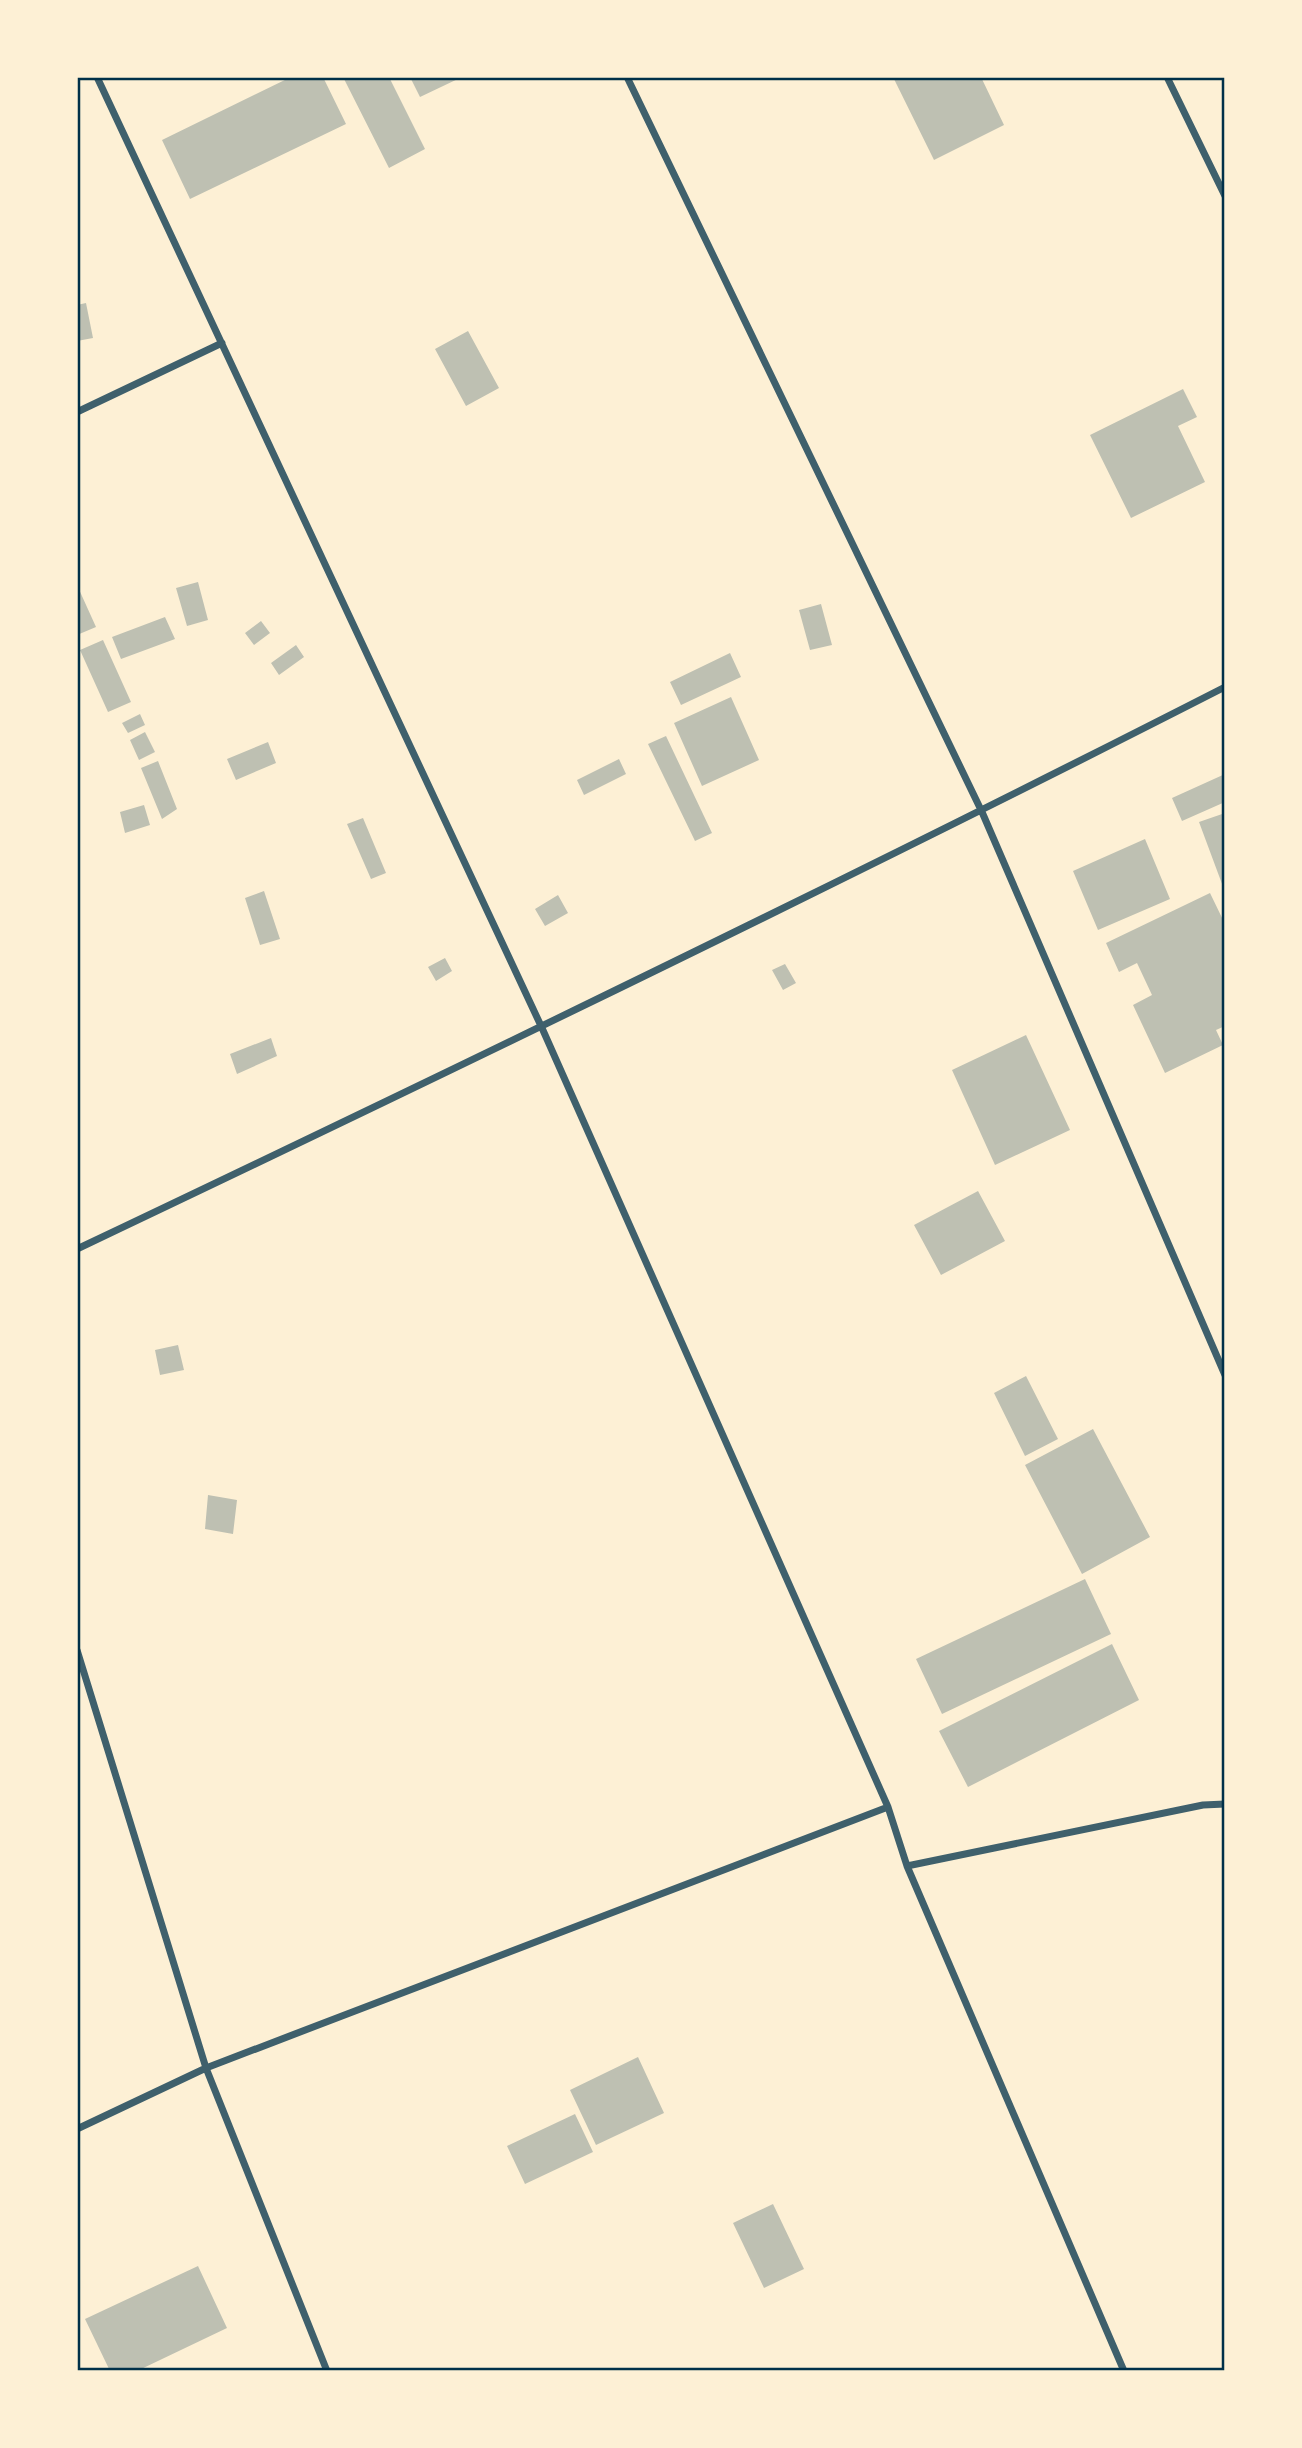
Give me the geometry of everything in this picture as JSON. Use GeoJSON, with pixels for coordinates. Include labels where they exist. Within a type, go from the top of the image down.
{"type":"FeatureCollection","features":[{"type":"Feature","properties":{"kind":"street"},"geometry":{"type":"LineString","coordinates":[[97,77],[542,1028],[888,1807],[907,1866],[1124,2371]]}},
{"type":"Feature","properties":{"kind":"street"},"geometry":{"type":"LineString","coordinates":[[627,77],[982,812],[1225,1375]]}},
{"type":"Feature","properties":{"kind":"street"},"geometry":{"type":"LineString","coordinates":[[1167,77],[1225,196]]}},
{"type":"Feature","properties":{"kind":"street"},"geometry":{"type":"LineString","coordinates":[[77,412],[222,343]]}},
{"type":"Feature","properties":{"kind":"street"},"geometry":{"type":"LineString","coordinates":[[77,1249],[542,1028],[982,812],[1225,687]]}},
{"type":"Feature","properties":{"kind":"street"},"geometry":{"type":"LineString","coordinates":[[77,1650],[206,2068],[327,2371]]}},
{"type":"Feature","properties":{"kind":"street"},"geometry":{"type":"LineString","coordinates":[[907,1866],[1203,1805],[1225,1804]]}},
{"type":"Feature","properties":{"kind":"street"},"geometry":{"type":"LineString","coordinates":[[77,2129],[206,2068],[888,1807]]}},
{"type":"Feature","properties":{"kind":"building"},"geometry":{"type":"Polygon","coordinates":[[[291,77],[323,77],[346,124],[190,199],[162,140],[291,77]]]}},
{"type":"Feature","properties":{"kind":"building"},"geometry":{"type":"Polygon","coordinates":[[[343,77],[389,77],[425,149],[389,168],[343,77]]]}},
{"type":"Feature","properties":{"kind":"building"},"geometry":{"type":"Polygon","coordinates":[[[410,77],[462,77],[420,97],[410,77]]]}},
{"type":"Feature","properties":{"kind":"building"},"geometry":{"type":"Polygon","coordinates":[[[893,77],[981,77],[1004,125],[934,160],[893,77]]]}},
{"type":"Feature","properties":{"kind":"building"},"geometry":{"type":"Polygon","coordinates":[[[86,303],[93,338],[77,341],[77,305],[86,303]]]}},
{"type":"Feature","properties":{"kind":"building"},"geometry":{"type":"Polygon","coordinates":[[[468,331],[499,388],[466,406],[435,349],[468,331]]]}},
{"type":"Feature","properties":{"kind":"building"},"geometry":{"type":"Polygon","coordinates":[[[1183,389],[1197,417],[1178,426],[1205,482],[1131,518],[1090,435],[1183,389]]]}},
{"type":"Feature","properties":{"kind":"building"},"geometry":{"type":"Polygon","coordinates":[[[198,582],[208,620],[187,626],[176,588],[198,582]]]}},
{"type":"Feature","properties":{"kind":"building"},"geometry":{"type":"Polygon","coordinates":[[[77,585],[96,627],[77,635],[77,585]]]}},
{"type":"Feature","properties":{"kind":"building"},"geometry":{"type":"Polygon","coordinates":[[[821,604],[832,645],[810,650],[799,610],[821,604]]]}},
{"type":"Feature","properties":{"kind":"building"},"geometry":{"type":"Polygon","coordinates":[[[165,617],[175,639],[121,659],[112,637],[165,617]]]}},
{"type":"Feature","properties":{"kind":"building"},"geometry":{"type":"Polygon","coordinates":[[[261,621],[270,633],[254,645],[245,633],[261,621]]]}},
{"type":"Feature","properties":{"kind":"building"},"geometry":{"type":"Polygon","coordinates":[[[103,640],[131,702],[108,712],[80,650],[103,640]]]}},
{"type":"Feature","properties":{"kind":"building"},"geometry":{"type":"Polygon","coordinates":[[[296,645],[304,657],[279,675],[271,663],[296,645]]]}},
{"type":"Feature","properties":{"kind":"building"},"geometry":{"type":"Polygon","coordinates":[[[730,653],[741,677],[681,705],[670,682],[730,653]]]}},
{"type":"Feature","properties":{"kind":"building"},"geometry":{"type":"Polygon","coordinates":[[[731,697],[759,760],[702,786],[674,723],[731,697]]]}},
{"type":"Feature","properties":{"kind":"building"},"geometry":{"type":"Polygon","coordinates":[[[140,714],[145,725],[128,733],[122,723],[140,714]]]}},
{"type":"Feature","properties":{"kind":"building"},"geometry":{"type":"Polygon","coordinates":[[[145,732],[155,752],[139,760],[130,740],[145,732]]]}},
{"type":"Feature","properties":{"kind":"building"},"geometry":{"type":"Polygon","coordinates":[[[666,736],[712,833],[695,841],[648,744],[666,736]]]}},
{"type":"Feature","properties":{"kind":"building"},"geometry":{"type":"Polygon","coordinates":[[[268,742],[276,763],[236,780],[227,759],[268,742]]]}},
{"type":"Feature","properties":{"kind":"building"},"geometry":{"type":"Polygon","coordinates":[[[619,759],[626,774],[584,795],[577,780],[619,759]]]}},
{"type":"Feature","properties":{"kind":"building"},"geometry":{"type":"Polygon","coordinates":[[[158,761],[177,809],[162,819],[141,768],[158,761]]]}},
{"type":"Feature","properties":{"kind":"building"},"geometry":{"type":"Polygon","coordinates":[[[1225,774],[1225,802],[1182,821],[1172,798],[1225,774]]]}},
{"type":"Feature","properties":{"kind":"building"},"geometry":{"type":"Polygon","coordinates":[[[144,805],[150,825],[125,833],[120,812],[144,805]]]}},
{"type":"Feature","properties":{"kind":"building"},"geometry":{"type":"Polygon","coordinates":[[[1225,813],[1225,892],[1199,822],[1225,813]]]}},
{"type":"Feature","properties":{"kind":"building"},"geometry":{"type":"Polygon","coordinates":[[[363,818],[386,873],[371,879],[347,824],[363,818]]]}},
{"type":"Feature","properties":{"kind":"building"},"geometry":{"type":"Polygon","coordinates":[[[1145,839],[1170,899],[1098,930],[1073,871],[1145,839]]]}},
{"type":"Feature","properties":{"kind":"building"},"geometry":{"type":"Polygon","coordinates":[[[264,891],[280,939],[260,945],[245,898],[264,891]]]}},
{"type":"Feature","properties":{"kind":"building"},"geometry":{"type":"Polygon","coordinates":[[[1210,893],[1225,924],[1225,1026],[1216,1030],[1223,1045],[1165,1073],[1133,1005],[1152,995],[1137,963],[1119,972],[1106,943],[1210,893]]]}},
{"type":"Feature","properties":{"kind":"building"},"geometry":{"type":"Polygon","coordinates":[[[558,895],[568,913],[545,926],[535,909],[558,895]]]}},
{"type":"Feature","properties":{"kind":"building"},"geometry":{"type":"Polygon","coordinates":[[[445,958],[452,971],[436,981],[428,967],[445,958]]]}},
{"type":"Feature","properties":{"kind":"building"},"geometry":{"type":"Polygon","coordinates":[[[785,964],[796,983],[783,990],[772,970],[785,964]]]}},
{"type":"Feature","properties":{"kind":"building"},"geometry":{"type":"Polygon","coordinates":[[[1026,1035],[1070,1130],[995,1165],[952,1070],[1026,1035]]]}},
{"type":"Feature","properties":{"kind":"building"},"geometry":{"type":"Polygon","coordinates":[[[271,1038],[277,1056],[237,1074],[230,1054],[271,1038]]]}},
{"type":"Feature","properties":{"kind":"building"},"geometry":{"type":"Polygon","coordinates":[[[978,1191],[1005,1241],[941,1275],[914,1225],[978,1191]]]}},
{"type":"Feature","properties":{"kind":"building"},"geometry":{"type":"Polygon","coordinates":[[[178,1345],[184,1370],[160,1375],[155,1350],[178,1345]]]}},
{"type":"Feature","properties":{"kind":"building"},"geometry":{"type":"Polygon","coordinates":[[[1026,1376],[1058,1439],[1025,1456],[994,1393],[1026,1376]]]}},
{"type":"Feature","properties":{"kind":"building"},"geometry":{"type":"Polygon","coordinates":[[[1093,1429],[1150,1537],[1082,1574],[1025,1465],[1093,1429]]]}},
{"type":"Feature","properties":{"kind":"building"},"geometry":{"type":"Polygon","coordinates":[[[208,1495],[237,1500],[233,1534],[205,1529],[208,1495]]]}},
{"type":"Feature","properties":{"kind":"building"},"geometry":{"type":"Polygon","coordinates":[[[1085,1579],[1111,1634],[942,1714],[916,1659],[1085,1579]]]}},
{"type":"Feature","properties":{"kind":"building"},"geometry":{"type":"Polygon","coordinates":[[[1112,1644],[1139,1700],[968,1787],[939,1731],[1112,1644]]]}},
{"type":"Feature","properties":{"kind":"building"},"geometry":{"type":"Polygon","coordinates":[[[638,2057],[664,2113],[596,2145],[570,2090],[638,2057]]]}},
{"type":"Feature","properties":{"kind":"building"},"geometry":{"type":"Polygon","coordinates":[[[575,2114],[593,2152],[525,2184],[507,2146],[575,2114]]]}},
{"type":"Feature","properties":{"kind":"building"},"geometry":{"type":"Polygon","coordinates":[[[773,2204],[804,2269],[764,2288],[733,2223],[773,2204]]]}},
{"type":"Feature","properties":{"kind":"building"},"geometry":{"type":"Polygon","coordinates":[[[198,2266],[227,2328],[137,2371],[110,2371],[85,2319],[198,2266]]]}}]}
